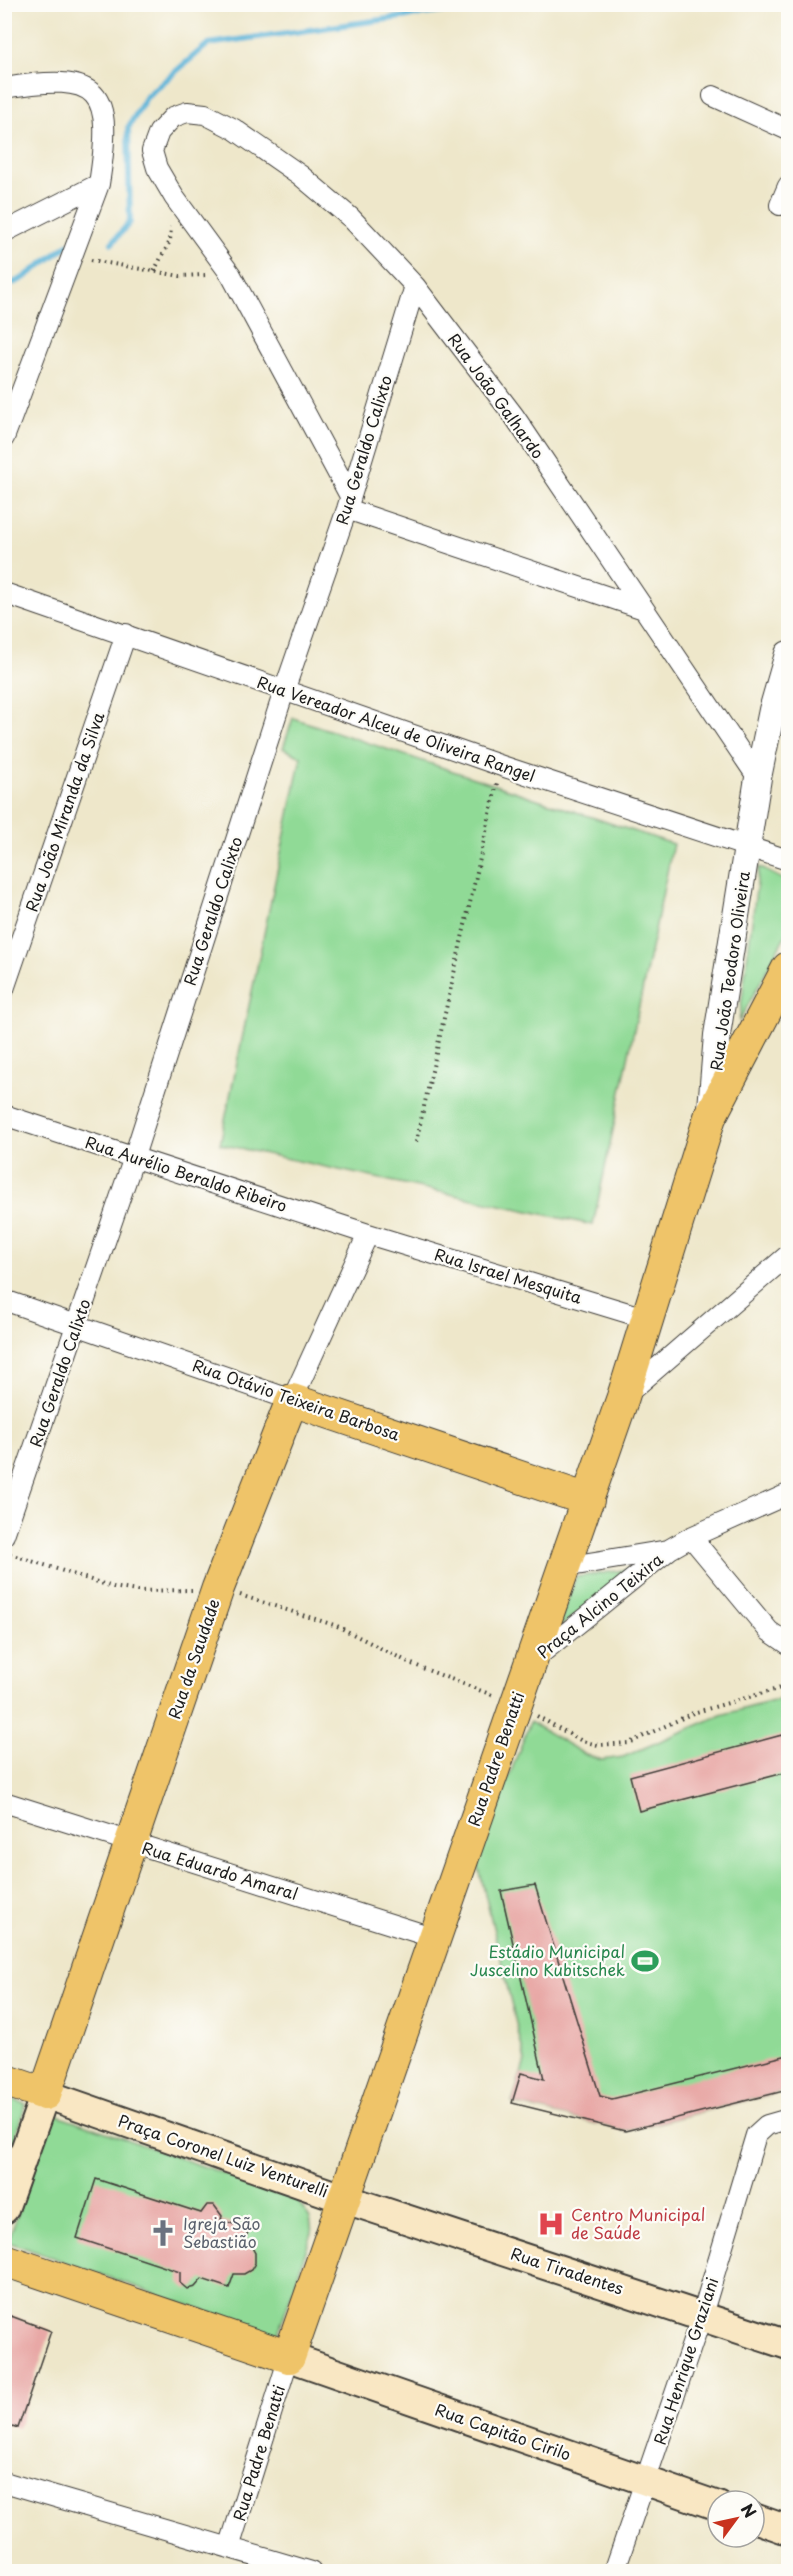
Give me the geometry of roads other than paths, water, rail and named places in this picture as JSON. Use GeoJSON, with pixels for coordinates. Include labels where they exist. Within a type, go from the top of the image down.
{"type":"FeatureCollection","features":[{"type":"Feature","properties":{"kind":"main road"},"geometry":{"type":"LineString","coordinates":[[710,1117],[789,968]]}},
{"type":"Feature","properties":{"kind":"main road","name":"Rua João Teodoro Oliveira"},"geometry":{"type":"LineString","coordinates":[[648,1319],[710,1117]]}},
{"type":"Feature","properties":{"kind":"main road","name":"Rua Padre Benatti"},"geometry":{"type":"LineString","coordinates":[[345,2199],[515,1703],[588,1500],[648,1319]]}},
{"type":"Feature","properties":{"kind":"main road","name":"Rua Otávio Teixeira Barbosa"},"geometry":{"type":"LineString","coordinates":[[292,1400],[588,1500]]}},
{"type":"Feature","properties":{"kind":"main road","name":"Rua da Saudade"},"geometry":{"type":"LineString","coordinates":[[45,2094],[133,1844],[218,1588],[292,1400]]}},
{"type":"Feature","properties":{"kind":"main road"},"geometry":{"type":"LineString","coordinates":[[4,2080],[45,2094],[4,2209]]}},
{"type":"Feature","properties":{"kind":"main road","name":"Praça Coronel Luiz Venturelli"},"geometry":{"type":"LineString","coordinates":[[45,2094],[345,2199],[289,2358]]}},
{"type":"Feature","properties":{"kind":"main road","name":"Rua Tiradentes"},"geometry":{"type":"LineString","coordinates":[[345,2199],[789,2344]]}},
{"type":"Feature","properties":{"kind":"main road"},"geometry":{"type":"LineString","coordinates":[[4,2260],[289,2358]]}},
{"type":"Feature","properties":{"kind":"main road","name":"Rua Capitão Cirilo"},"geometry":{"type":"LineString","coordinates":[[289,2358],[706,2502]]}},
{"type":"Feature","properties":{"kind":"main road"},"geometry":{"type":"LineString","coordinates":[[766,2522],[789,2530]]}},
{"type":"Feature","properties":{"kind":"street"},"geometry":{"type":"LineString","coordinates":[[4,88],[66,82],[92,90],[101,102],[105,118],[105,146],[99,184],[4,438]]}},
{"type":"Feature","properties":{"kind":"street"},"geometry":{"type":"LineString","coordinates":[[713,96],[789,130]]}},
{"type":"Feature","properties":{"kind":"street","name":"Rua João Galhardo"},"geometry":{"type":"LineString","coordinates":[[348,503],[231,275],[174,197],[157,168],[153,151],[159,132],[173,117],[188,112],[205,114],[234,129],[300,175],[351,218],[415,286],[514,416],[641,608],[758,778]]}},
{"type":"Feature","properties":{"kind":"street"},"geometry":{"type":"LineString","coordinates":[[4,231],[99,184]]}},
{"type":"Feature","properties":{"kind":"street"},"geometry":{"type":"LineString","coordinates":[[780,205],[789,186]]}},
{"type":"Feature","properties":{"kind":"street","name":"Rua Geraldo Calixto"},"geometry":{"type":"LineString","coordinates":[[4,1535],[134,1156],[284,691],[348,503],[415,286]]}},
{"type":"Feature","properties":{"kind":"street"},"geometry":{"type":"LineString","coordinates":[[348,503],[641,608]]}},
{"type":"Feature","properties":{"kind":"street","name":"Rua Vereador Alceu de Oliveira Rangel"},"geometry":{"type":"LineString","coordinates":[[4,593],[502,766],[789,860]]}},
{"type":"Feature","properties":{"kind":"street","name":"Rua João Miranda da Silva"},"geometry":{"type":"LineString","coordinates":[[4,989],[126,634]]}},
{"type":"Feature","properties":{"kind":"street","name":"Rua João Teodoro Oliveira"},"geometry":{"type":"LineString","coordinates":[[710,1117],[717,1035],[758,778],[772,710],[789,654]]}},
{"type":"Feature","properties":{"kind":"street"},"geometry":{"type":"LineString","coordinates":[[716,1057],[752,1034],[789,1003]]}},
{"type":"Feature","properties":{"kind":"street","name":"Rua Aurélio Beraldo Ribeiro"},"geometry":{"type":"LineString","coordinates":[[4,1115],[368,1234]]}},
{"type":"Feature","properties":{"kind":"street","name":"Rua Israel Mesquita"},"geometry":{"type":"LineString","coordinates":[[368,1234],[648,1319]]}},
{"type":"Feature","properties":{"kind":"street","name":"Rua da Saudade"},"geometry":{"type":"LineString","coordinates":[[292,1400],[368,1234]]}},
{"type":"Feature","properties":{"kind":"street"},"geometry":{"type":"LineString","coordinates":[[623,1397],[789,1255]]}},
{"type":"Feature","properties":{"kind":"street","name":"Rua Otávio Teixeira Barbosa"},"geometry":{"type":"LineString","coordinates":[[4,1300],[78,1323],[292,1400]]}},
{"type":"Feature","properties":{"kind":"street"},"geometry":{"type":"LineString","coordinates":[[670,1549],[691,1537],[789,1494]]}},
{"type":"Feature","properties":{"kind":"street"},"geometry":{"type":"LineString","coordinates":[[691,1537],[769,1631],[789,1644]]}},
{"type":"Feature","properties":{"kind":"street","name":"Praça Alcino Teixira"},"geometry":{"type":"LineString","coordinates":[[564,1567],[670,1549]]}},
{"type":"Feature","properties":{"kind":"street","name":"Praça Alcino Teixira"},"geometry":{"type":"LineString","coordinates":[[529,1663],[670,1549]]}},
{"type":"Feature","properties":{"kind":"street","name":"Rua Eduardo Amaral"},"geometry":{"type":"LineString","coordinates":[[4,1802],[435,1938]]}},
{"type":"Feature","properties":{"kind":"street","name":"Rua Henrique Graziani"},"geometry":{"type":"LineString","coordinates":[[614,2571],[702,2315],[756,2135],[767,2125],[789,2119]]}},
{"type":"Feature","properties":{"kind":"street","name":"Rua Padre Benatti"},"geometry":{"type":"LineString","coordinates":[[229,2548],[289,2358]]}},
{"type":"Feature","properties":{"kind":"street"},"geometry":{"type":"LineString","coordinates":[[4,2482],[312,2571]]}},
{"type":"Feature","properties":{"kind":"waterway"},"geometry":{"type":"LineString","coordinates":[[112,243],[130,222],[128,128],[147,96],[208,44],[495,4]]}},
{"type":"Feature","properties":{"kind":"waterway"},"geometry":{"type":"LineString","coordinates":[[4,287],[22,279],[68,245]]}},
{"type":"Feature","properties":{"kind":"place","name":"Estádio Municipal Juscelino Kubitschek"},"geometry":{"type":"Point","coordinates":[645,1961]}},
{"type":"Feature","properties":{"kind":"place","name":"Centro Municipal de Saúde"},"geometry":{"type":"Point","coordinates":[551,2224]}},
{"type":"Feature","properties":{"kind":"place","name":"Igreja São Sebastião"},"geometry":{"type":"Point","coordinates":[163,2233]}}]}
